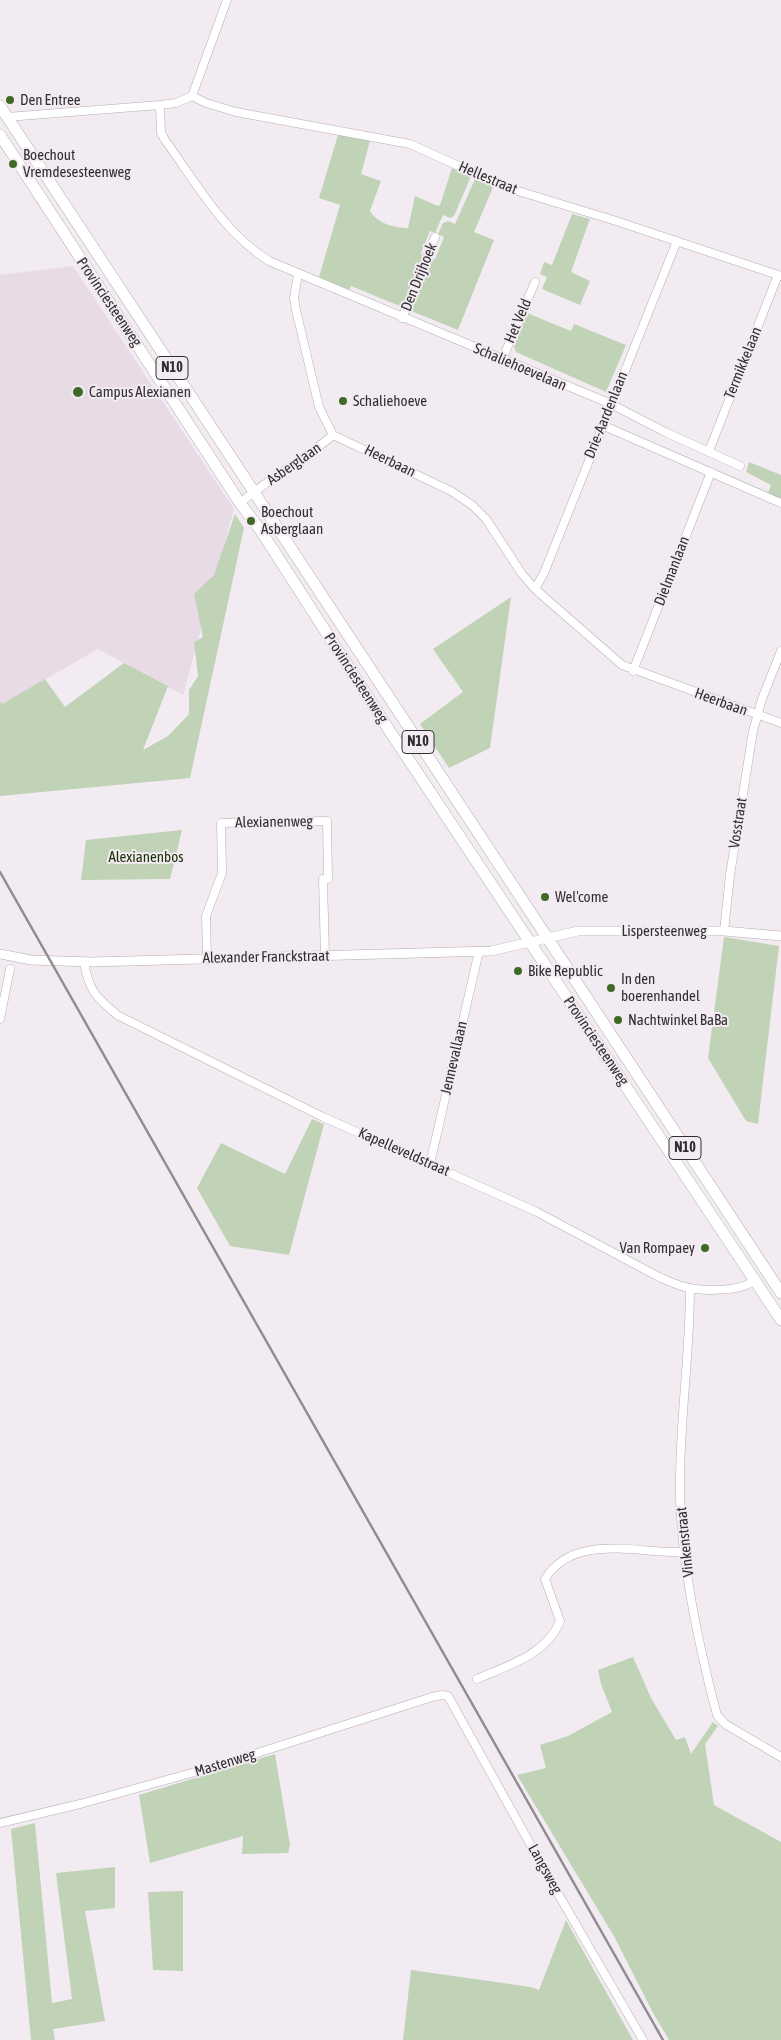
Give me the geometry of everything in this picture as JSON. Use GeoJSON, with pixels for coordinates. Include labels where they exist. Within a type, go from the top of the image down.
{"type":"FeatureCollection","features":[{"type":"Feature","properties":{"kind":"main road","name":"Provinciesteenweg"},"geometry":{"type":"LineString","coordinates":[[0,106],[4,117],[255,491],[781,1294]]}},
{"type":"Feature","properties":{"kind":"main road","name":"Provinciesteenweg"},"geometry":{"type":"LineString","coordinates":[[0,135],[240,503],[781,1320]]}},
{"type":"Feature","properties":{"kind":"main road"},"geometry":{"type":"LineString","coordinates":[[765,1296],[764,1290],[767,1285],[772,1286],[781,1294]]}},
{"type":"Feature","properties":{"kind":"street"},"geometry":{"type":"LineString","coordinates":[[4,117],[160,105],[176,103],[192,96],[227,0]]}},
{"type":"Feature","properties":{"kind":"street","name":"Hellestraat"},"geometry":{"type":"LineString","coordinates":[[192,96],[206,104],[236,112],[410,144],[505,187],[677,241],[780,276]]}},
{"type":"Feature","properties":{"kind":"street"},"geometry":{"type":"LineString","coordinates":[[160,105],[161,133],[227,227],[253,251],[269,262],[298,274],[294,298],[296,310],[319,407],[333,436]]}},
{"type":"Feature","properties":{"kind":"street","name":"Den Drijhoek"},"geometry":{"type":"LineString","coordinates":[[402,318],[435,236]]}},
{"type":"Feature","properties":{"kind":"street","name":"Drie-Aardenlaan"},"geometry":{"type":"LineString","coordinates":[[535,589],[544,573],[677,241]]}},
{"type":"Feature","properties":{"kind":"street","name":"Schaliehoevelaan"},"geometry":{"type":"LineString","coordinates":[[298,274],[611,404],[665,432],[740,466]]}},
{"type":"Feature","properties":{"kind":"street","name":"Termikkelaan"},"geometry":{"type":"LineString","coordinates":[[709,451],[780,276]]}},
{"type":"Feature","properties":{"kind":"street","name":"Het Veld"},"geometry":{"type":"LineString","coordinates":[[502,360],[535,282]]}},
{"type":"Feature","properties":{"kind":"street"},"geometry":{"type":"LineString","coordinates":[[602,425],[781,502]]}},
{"type":"Feature","properties":{"kind":"street","name":"Asberglaan"},"geometry":{"type":"LineString","coordinates":[[240,503],[333,436]]}},
{"type":"Feature","properties":{"kind":"street","name":"Heerbaan"},"geometry":{"type":"LineString","coordinates":[[333,436],[451,491],[472,505],[486,519],[522,574],[535,589],[622,665],[781,723]]}},
{"type":"Feature","properties":{"kind":"street","name":"Dielmanlaan"},"geometry":{"type":"LineString","coordinates":[[633,670],[711,472]]}},
{"type":"Feature","properties":{"kind":"street","name":"Vosstraat"},"geometry":{"type":"LineString","coordinates":[[724,931],[738,820],[753,731],[781,651]]}},
{"type":"Feature","properties":{"kind":"street","name":"Alexianenweg"},"geometry":{"type":"LineString","coordinates":[[207,959],[206,916],[222,874],[220,823],[327,821],[328,879],[323,879],[325,956]]}},
{"type":"Feature","properties":{"kind":"street","name":"Lispersteenweg"},"geometry":{"type":"LineString","coordinates":[[531,942],[578,931],[724,931],[781,936]]}},
{"type":"Feature","properties":{"kind":"street","name":"Alexander Franckstraat"},"geometry":{"type":"LineString","coordinates":[[0,954],[31,960],[84,962],[478,952],[531,942]]}},
{"type":"Feature","properties":{"kind":"street","name":"Jennevallaan"},"geometry":{"type":"LineString","coordinates":[[430,1164],[478,952]]}},
{"type":"Feature","properties":{"kind":"street","name":"Kapelleveldstraat"},"geometry":{"type":"LineString","coordinates":[[84,962],[89,985],[96,997],[117,1015],[323,1117],[535,1211],[659,1277],[676,1285],[690,1288],[725,1290],[750,1284],[754,1280]]}},
{"type":"Feature","properties":{"kind":"street"},"geometry":{"type":"LineString","coordinates":[[0,1019],[10,968]]}},
{"type":"Feature","properties":{"kind":"street","name":"Vinkenstraat"},"geometry":{"type":"LineString","coordinates":[[690,1288],[680,1483],[684,1552],[696,1620],[717,1715],[725,1724],[781,1757]]}},
{"type":"Feature","properties":{"kind":"street"},"geometry":{"type":"LineString","coordinates":[[477,1679],[530,1655],[552,1636],[560,1621],[545,1579],[560,1562],[586,1551],[606,1548],[666,1553],[684,1552]]}},
{"type":"Feature","properties":{"kind":"street","name":"Mastenweg"},"geometry":{"type":"LineString","coordinates":[[0,1823],[80,1804],[220,1765],[432,1697],[448,1696]]}},
{"type":"Feature","properties":{"kind":"street","name":"Langsweg"},"geometry":{"type":"LineString","coordinates":[[448,1696],[548,1876],[643,2040]]}},
{"type":"Feature","properties":{"kind":"shaded area","name":"Campus Alexianen"},"geometry":{"type":"Polygon","coordinates":[[[73,266],[234,509],[183,695],[98,649],[2,704],[0,701],[0,275],[73,266]]]}},
{"type":"Feature","properties":{"kind":"green space"},"geometry":{"type":"Polygon","coordinates":[[[338,135],[370,141],[361,174],[381,181],[370,211],[381,222],[392,226],[408,228],[415,196],[438,206],[440,205],[452,168],[471,176],[454,216],[450,218],[443,215],[435,233],[430,231],[421,253],[423,258],[402,307],[351,286],[349,290],[319,277],[340,205],[319,198],[338,135]]]}},
{"type":"Feature","properties":{"kind":"green space"},"geometry":{"type":"Polygon","coordinates":[[[476,177],[494,185],[474,232],[494,240],[458,330],[409,310],[429,261],[435,259],[444,237],[438,234],[443,223],[448,221],[455,224],[476,177]]]}},
{"type":"Feature","properties":{"kind":"green space"},"geometry":{"type":"Polygon","coordinates":[[[572,214],[590,219],[571,272],[590,281],[580,305],[542,289],[547,277],[540,274],[544,262],[552,265],[572,214]]]}},
{"type":"Feature","properties":{"kind":"green space"},"geometry":{"type":"Polygon","coordinates":[[[527,313],[571,331],[574,324],[626,345],[606,392],[516,352],[514,347],[527,313]]]}},
{"type":"Feature","properties":{"kind":"green space"},"geometry":{"type":"Polygon","coordinates":[[[749,462],[781,475],[781,499],[768,493],[771,485],[746,472],[749,462]]]}},
{"type":"Feature","properties":{"kind":"green space"},"geometry":{"type":"Polygon","coordinates":[[[235,514],[244,528],[190,778],[0,796],[0,701],[2,704],[45,679],[65,707],[124,663],[168,686],[143,750],[168,736],[189,714],[189,690],[198,676],[194,642],[203,637],[194,594],[214,575],[235,514]]]}},
{"type":"Feature","properties":{"kind":"green space"},"geometry":{"type":"Polygon","coordinates":[[[511,597],[490,748],[449,768],[420,724],[463,692],[433,649],[511,597]]]}},
{"type":"Feature","properties":{"kind":"green space","name":"Alexianenbos"},"geometry":{"type":"Polygon","coordinates":[[[182,830],[170,879],[81,880],[86,840],[182,830]]]}},
{"type":"Feature","properties":{"kind":"green space"},"geometry":{"type":"Polygon","coordinates":[[[724,937],[779,946],[758,1124],[746,1121],[708,1058],[724,937]]]}},
{"type":"Feature","properties":{"kind":"green space"},"geometry":{"type":"Polygon","coordinates":[[[312,1119],[324,1124],[289,1255],[230,1246],[197,1188],[221,1143],[285,1174],[312,1119]]]}},
{"type":"Feature","properties":{"kind":"green space"},"geometry":{"type":"Polygon","coordinates":[[[633,1657],[651,1698],[676,1740],[685,1737],[691,1754],[713,1722],[718,1726],[705,1744],[714,1805],[781,1842],[781,2040],[669,2040],[615,1938],[517,1775],[546,1768],[540,1745],[568,1736],[612,1712],[601,1684],[598,1670],[633,1657]]]}},
{"type":"Feature","properties":{"kind":"green space"},"geometry":{"type":"Polygon","coordinates":[[[275,1754],[290,1845],[288,1853],[242,1854],[243,1836],[150,1863],[139,1795],[275,1754]]]}},
{"type":"Feature","properties":{"kind":"green space"},"geometry":{"type":"Polygon","coordinates":[[[35,1823],[52,2003],[72,1999],[56,1873],[115,1867],[115,1908],[85,1911],[105,2021],[53,2029],[55,2040],[31,2040],[11,1829],[35,1823]]]}},
{"type":"Feature","properties":{"kind":"green space"},"geometry":{"type":"Polygon","coordinates":[[[183,1891],[183,1971],[153,1970],[148,1892],[183,1891]]]}},
{"type":"Feature","properties":{"kind":"green space"},"geometry":{"type":"Polygon","coordinates":[[[566,1920],[633,2040],[403,2040],[411,1970],[531,1987],[539,1990],[566,1920]]]}},
{"type":"Feature","properties":{"kind":"railway"},"geometry":{"type":"LineString","coordinates":[[0,872],[663,2040]]}},
{"type":"Feature","properties":{"kind":"place","name":"Den Entree"},"geometry":{"type":"Point","coordinates":[10,100]}},
{"type":"Feature","properties":{"kind":"place","name":"Boechout Vremdesesteenweg"},"geometry":{"type":"Point","coordinates":[13,164]}},
{"type":"Feature","properties":{"kind":"place","name":"Campus Alexianen"},"geometry":{"type":"Point","coordinates":[78,392]}},
{"type":"Feature","properties":{"kind":"place","name":"Schaliehoeve"},"geometry":{"type":"Point","coordinates":[343,401]}},
{"type":"Feature","properties":{"kind":"place","name":"Boechout Asberglaan"},"geometry":{"type":"Point","coordinates":[251,521]}},
{"type":"Feature","properties":{"kind":"place","name":"Wel'come"},"geometry":{"type":"Point","coordinates":[545,897]}},
{"type":"Feature","properties":{"kind":"place","name":"Bike Republic"},"geometry":{"type":"Point","coordinates":[518,971]}},
{"type":"Feature","properties":{"kind":"place","name":"In den boerenhandel"},"geometry":{"type":"Point","coordinates":[611,988]}},
{"type":"Feature","properties":{"kind":"place","name":"Nachtwinkel BaBa"},"geometry":{"type":"Point","coordinates":[618,1020]}},
{"type":"Feature","properties":{"kind":"place","name":"Van Rompaey"},"geometry":{"type":"Point","coordinates":[705,1248]}}]}
